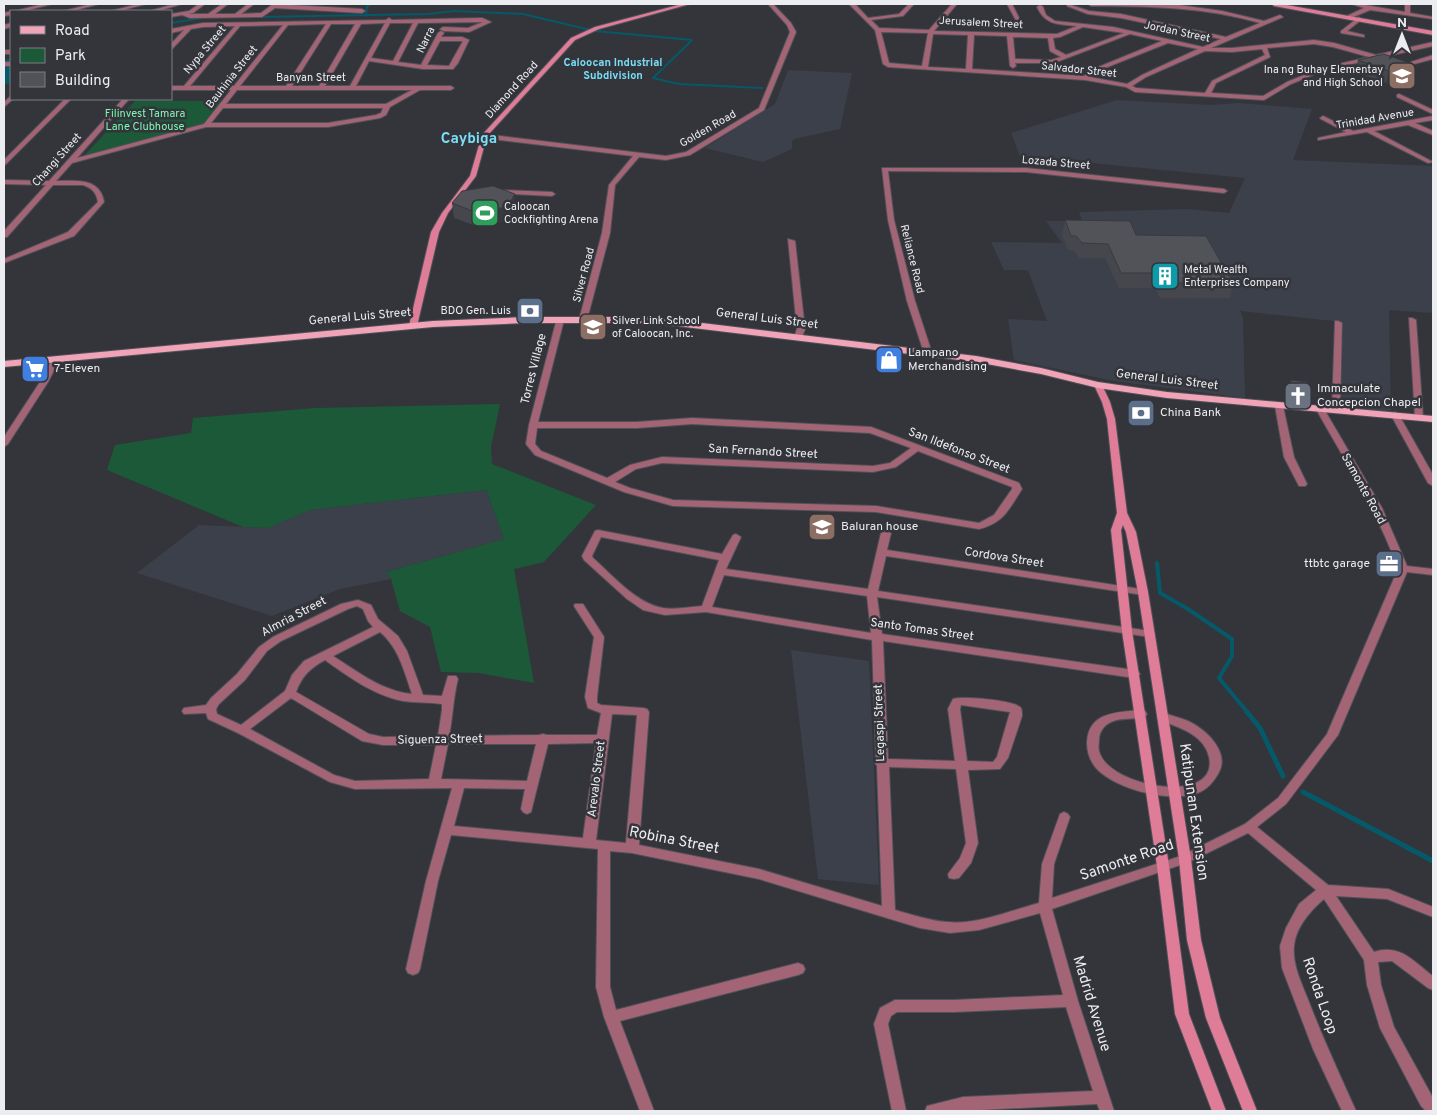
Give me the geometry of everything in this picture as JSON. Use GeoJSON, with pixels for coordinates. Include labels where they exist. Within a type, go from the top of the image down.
{"type":"FeatureCollection","features":[{"type":"Feature","properties":{"kind":"main road","name":"Diamond Road"},"geometry":{"type":"LineString","coordinates":[[414,326],[428,254],[435,232],[445,213],[473,176],[484,136],[571,41],[592,30],[687,4]]}},
{"type":"Feature","properties":{"kind":"main road"},"geometry":{"type":"LineString","coordinates":[[1274,4],[1433,33]]}},
{"type":"Feature","properties":{"kind":"main road","name":"General Luis Street"},"geometry":{"type":"LineString","coordinates":[[4,364],[470,321],[652,320],[928,352],[1002,363],[1098,384],[1167,395],[1320,410],[1433,418]]}},
{"type":"Feature","properties":{"kind":"main road","name":"Katipunan Extension"},"geometry":{"type":"LineString","coordinates":[[1098,384],[1106,402],[1114,434],[1122,513],[1131,532],[1143,592],[1184,859],[1194,940],[1213,1018],[1250,1111]]}},
{"type":"Feature","properties":{"kind":"main road","name":"Katipunan Extension"},"geometry":{"type":"LineString","coordinates":[[1122,513],[1116,530],[1127,631],[1163,866],[1182,1014],[1219,1111]]}},
{"type":"Feature","properties":{"kind":"street"},"geometry":{"type":"LineString","coordinates":[[22,10],[48,4]]}},
{"type":"Feature","properties":{"kind":"street"},"geometry":{"type":"LineString","coordinates":[[74,10],[96,4]]}},
{"type":"Feature","properties":{"kind":"street"},"geometry":{"type":"LineString","coordinates":[[118,10],[143,4]]}},
{"type":"Feature","properties":{"kind":"street"},"geometry":{"type":"LineString","coordinates":[[157,10],[179,4]]}},
{"type":"Feature","properties":{"kind":"street"},"geometry":{"type":"LineString","coordinates":[[172,16],[191,12],[202,4]]}},
{"type":"Feature","properties":{"kind":"street"},"geometry":{"type":"LineString","coordinates":[[209,16],[225,4]]}},
{"type":"Feature","properties":{"kind":"street"},"geometry":{"type":"LineString","coordinates":[[235,16],[251,4]]}},
{"type":"Feature","properties":{"kind":"street"},"geometry":{"type":"LineString","coordinates":[[321,8],[326,4]]}},
{"type":"Feature","properties":{"kind":"street"},"geometry":{"type":"LineString","coordinates":[[344,10],[351,4]]}},
{"type":"Feature","properties":{"kind":"street","name":"Golden Road"},"geometry":{"type":"LineString","coordinates":[[484,136],[666,158],[682,156],[762,109],[793,32],[789,24],[770,4]]}},
{"type":"Feature","properties":{"kind":"street"},"geometry":{"type":"LineString","coordinates":[[852,4],[878,30]]}},
{"type":"Feature","properties":{"kind":"street"},"geometry":{"type":"LineString","coordinates":[[868,18],[901,15],[912,4]]}},
{"type":"Feature","properties":{"kind":"street"},"geometry":{"type":"LineString","coordinates":[[925,68],[931,31],[954,4]]}},
{"type":"Feature","properties":{"kind":"street"},"geometry":{"type":"LineString","coordinates":[[1010,4],[1020,23]]}},
{"type":"Feature","properties":{"kind":"street"},"geometry":{"type":"LineString","coordinates":[[1076,4],[1069,5],[1088,12],[1120,16],[1226,39]]}},
{"type":"Feature","properties":{"kind":"street"},"geometry":{"type":"LineString","coordinates":[[1092,4],[1172,6],[1233,14],[1264,23]]}},
{"type":"Feature","properties":{"kind":"street"},"geometry":{"type":"LineString","coordinates":[[1355,4],[1433,18]]}},
{"type":"Feature","properties":{"kind":"street"},"geometry":{"type":"LineString","coordinates":[[1407,14],[1408,4]]}},
{"type":"Feature","properties":{"kind":"street"},"geometry":{"type":"LineString","coordinates":[[182,14],[190,16],[262,15],[275,5],[362,10]]}},
{"type":"Feature","properties":{"kind":"street"},"geometry":{"type":"LineString","coordinates":[[62,7],[68,10]]}},
{"type":"Feature","properties":{"kind":"street","name":"Jordan Street"},"geometry":{"type":"LineString","coordinates":[[1040,7],[1044,16],[1054,22],[1129,32],[1204,49],[1264,48],[1304,42],[1334,45],[1376,57]]}},
{"type":"Feature","properties":{"kind":"street"},"geometry":{"type":"LineString","coordinates":[[1349,17],[1369,8]]}},
{"type":"Feature","properties":{"kind":"street"},"geometry":{"type":"LineString","coordinates":[[1128,86],[1144,76],[1280,17]]}},
{"type":"Feature","properties":{"kind":"street"},"geometry":{"type":"LineString","coordinates":[[1359,19],[1343,32],[1362,36]]}},
{"type":"Feature","properties":{"kind":"street"},"geometry":{"type":"LineString","coordinates":[[172,31],[203,25],[389,20],[482,20],[487,23],[475,28],[443,29]]}},
{"type":"Feature","properties":{"kind":"street"},"geometry":{"type":"LineString","coordinates":[[352,88],[389,20]]}},
{"type":"Feature","properties":{"kind":"street"},"geometry":{"type":"LineString","coordinates":[[395,63],[417,20]]}},
{"type":"Feature","properties":{"kind":"street","name":"Narra"},"geometry":{"type":"LineString","coordinates":[[423,67],[439,38],[445,20]]}},
{"type":"Feature","properties":{"kind":"street"},"geometry":{"type":"LineString","coordinates":[[288,88],[330,22]]}},
{"type":"Feature","properties":{"kind":"street"},"geometry":{"type":"LineString","coordinates":[[322,88],[360,22]]}},
{"type":"Feature","properties":{"kind":"street","name":"Bauhinia Street"},"geometry":{"type":"LineString","coordinates":[[69,162],[206,125],[287,23]]}},
{"type":"Feature","properties":{"kind":"street","name":"Nypa Street"},"geometry":{"type":"LineString","coordinates":[[186,88],[240,24]]}},
{"type":"Feature","properties":{"kind":"street","name":"Jerusalem Street"},"geometry":{"type":"LineString","coordinates":[[878,30],[1058,36],[1082,26]]}},
{"type":"Feature","properties":{"kind":"street"},"geometry":{"type":"LineString","coordinates":[[172,47],[190,27]]}},
{"type":"Feature","properties":{"kind":"street","name":"Salvador Street"},"geometry":{"type":"LineString","coordinates":[[878,30],[886,64],[890,66],[1085,78],[1128,86],[1135,90],[1206,95],[1264,98],[1289,83],[1323,69],[1376,57]]}},
{"type":"Feature","properties":{"kind":"street"},"geometry":{"type":"LineString","coordinates":[[1012,61],[1052,62],[1129,32]]}},
{"type":"Feature","properties":{"kind":"street"},"geometry":{"type":"LineString","coordinates":[[969,71],[971,33]]}},
{"type":"Feature","properties":{"kind":"street"},"geometry":{"type":"LineString","coordinates":[[1010,35],[1013,74]]}},
{"type":"Feature","properties":{"kind":"street"},"geometry":{"type":"LineString","coordinates":[[1050,36],[1052,50],[1066,58]]}},
{"type":"Feature","properties":{"kind":"street"},"geometry":{"type":"LineString","coordinates":[[368,59],[446,70],[455,63],[466,40],[462,38],[439,38]]}},
{"type":"Feature","properties":{"kind":"street"},"geometry":{"type":"LineString","coordinates":[[1085,78],[1098,69],[1167,41]]}},
{"type":"Feature","properties":{"kind":"street"},"geometry":{"type":"LineString","coordinates":[[1376,57],[1433,44]]}},
{"type":"Feature","properties":{"kind":"street"},"geometry":{"type":"LineString","coordinates":[[1206,95],[1214,82],[1268,56],[1264,48]]}},
{"type":"Feature","properties":{"kind":"street"},"geometry":{"type":"LineString","coordinates":[[1414,62],[1433,57]]}},
{"type":"Feature","properties":{"kind":"street","name":"Banyan Street"},"geometry":{"type":"LineString","coordinates":[[172,88],[452,88]]}},
{"type":"Feature","properties":{"kind":"street"},"geometry":{"type":"LineString","coordinates":[[223,106],[387,106],[422,88]]}},
{"type":"Feature","properties":{"kind":"street"},"geometry":{"type":"LineString","coordinates":[[1399,96],[1433,112]]}},
{"type":"Feature","properties":{"kind":"street"},"geometry":{"type":"LineString","coordinates":[[4,163],[67,100]]}},
{"type":"Feature","properties":{"kind":"street","name":"Changi Street"},"geometry":{"type":"LineString","coordinates":[[4,235],[125,100]]}},
{"type":"Feature","properties":{"kind":"street"},"geometry":{"type":"LineString","coordinates":[[206,125],[328,125],[378,117],[384,114],[387,106]]}},
{"type":"Feature","properties":{"kind":"street"},"geometry":{"type":"LineString","coordinates":[[1323,118],[1352,133]]}},
{"type":"Feature","properties":{"kind":"street","name":"Trinidad Avenue"},"geometry":{"type":"LineString","coordinates":[[1320,139],[1433,118]]}},
{"type":"Feature","properties":{"kind":"street"},"geometry":{"type":"LineString","coordinates":[[1409,123],[1433,133]]}},
{"type":"Feature","properties":{"kind":"street"},"geometry":{"type":"LineString","coordinates":[[1366,130],[1430,162]]}},
{"type":"Feature","properties":{"kind":"street","name":"Silver Road"},"geometry":{"type":"LineString","coordinates":[[583,320],[606,233],[612,184],[637,155]]}},
{"type":"Feature","properties":{"kind":"street","name":"Lozada Street"},"geometry":{"type":"LineString","coordinates":[[884,169],[1026,170],[1224,191]]}},
{"type":"Feature","properties":{"kind":"street","name":"Reliance Road"},"geometry":{"type":"LineString","coordinates":[[884,169],[892,227],[911,301],[928,352]]}},
{"type":"Feature","properties":{"kind":"street"},"geometry":{"type":"LineString","coordinates":[[4,182],[90,184],[100,195],[101,202],[71,234],[4,261]]}},
{"type":"Feature","properties":{"kind":"street"},"geometry":{"type":"LineString","coordinates":[[463,190],[473,190]]}},
{"type":"Feature","properties":{"kind":"street"},"geometry":{"type":"LineString","coordinates":[[492,192],[552,194]]}},
{"type":"Feature","properties":{"kind":"street"},"geometry":{"type":"LineString","coordinates":[[791,241],[801,330],[798,337]]}},
{"type":"Feature","properties":{"kind":"street","name":"Torres Village"},"geometry":{"type":"LineString","coordinates":[[533,425],[560,320]]}},
{"type":"Feature","properties":{"kind":"street"},"geometry":{"type":"LineString","coordinates":[[1412,320],[1419,418]]}},
{"type":"Feature","properties":{"kind":"street"},"geometry":{"type":"LineString","coordinates":[[1336,410],[1338,323]]}},
{"type":"Feature","properties":{"kind":"street"},"geometry":{"type":"LineString","coordinates":[[4,444],[44,382],[56,359]]}},
{"type":"Feature","properties":{"kind":"street"},"geometry":{"type":"LineString","coordinates":[[1279,406],[1289,457],[1302,484]]}},
{"type":"Feature","properties":{"kind":"street","name":"Samonte Road"},"geometry":{"type":"LineString","coordinates":[[888,914],[920,923],[950,928],[979,925],[1045,906],[1184,859],[1249,827],[1282,800],[1332,735],[1403,569],[1398,554],[1375,508],[1320,410]]}},
{"type":"Feature","properties":{"kind":"street"},"geometry":{"type":"LineString","coordinates":[[1395,415],[1433,483]]}},
{"type":"Feature","properties":{"kind":"street","name":"San Ildefonso Street"},"geometry":{"type":"LineString","coordinates":[[692,421],[871,430],[917,448],[1010,483],[1016,486],[1017,489],[996,520],[990,525],[979,526],[876,509],[673,504],[646,497],[538,453],[530,444],[533,425],[637,425],[692,421]]}},
{"type":"Feature","properties":{"kind":"street","name":"San Fernando Street"},"geometry":{"type":"LineString","coordinates":[[608,482],[634,466],[662,460],[873,469],[893,466],[917,448]]}},
{"type":"Feature","properties":{"kind":"street","name":"Santo Tomas Street"},"geometry":{"type":"LineString","coordinates":[[726,558],[598,533],[588,552],[589,560],[631,597],[647,608],[665,612],[706,609],[878,637],[1134,674]]}},
{"type":"Feature","properties":{"kind":"street","name":"Legaspi Street"},"geometry":{"type":"LineString","coordinates":[[886,533],[872,595],[878,637],[881,763],[888,914]]}},
{"type":"Feature","properties":{"kind":"street"},"geometry":{"type":"LineString","coordinates":[[706,609],[736,536]]}},
{"type":"Feature","properties":{"kind":"street","name":"Cordova Street"},"geometry":{"type":"LineString","coordinates":[[882,552],[1143,592]]}},
{"type":"Feature","properties":{"kind":"street"},"geometry":{"type":"LineString","coordinates":[[1403,569],[1433,572]]}},
{"type":"Feature","properties":{"kind":"street"},"geometry":{"type":"LineString","coordinates":[[720,571],[872,595],[1150,634]]}},
{"type":"Feature","properties":{"kind":"street","name":"Almria Street"},"geometry":{"type":"LineString","coordinates":[[210,709],[215,701],[241,678],[263,649],[277,639],[337,610],[358,604],[367,607],[373,621],[380,628]]}},
{"type":"Feature","properties":{"kind":"street"},"geometry":{"type":"LineString","coordinates":[[579,606],[599,637],[591,697],[592,705],[599,709],[643,712],[632,848]]}},
{"type":"Feature","properties":{"kind":"street"},"geometry":{"type":"LineString","coordinates":[[242,730],[290,693],[296,678],[308,664],[380,628],[394,638],[402,651],[419,698]]}},
{"type":"Feature","properties":{"kind":"street"},"geometry":{"type":"LineString","coordinates":[[325,655],[368,683],[389,694],[437,698],[447,702]]}},
{"type":"Feature","properties":{"kind":"street"},"geometry":{"type":"LineString","coordinates":[[434,783],[444,739],[448,710],[447,702],[452,679]]}},
{"type":"Feature","properties":{"kind":"street","name":"Siguenza Street"},"geometry":{"type":"LineString","coordinates":[[290,693],[366,738],[384,741],[543,738],[602,739]]}},
{"type":"Feature","properties":{"kind":"street"},"geometry":{"type":"LineString","coordinates":[[881,763],[963,766],[996,766],[1002,758],[1016,716],[1016,710],[1010,707],[963,701],[956,702],[954,709],[963,766],[972,843],[966,860],[954,874]]}},
{"type":"Feature","properties":{"kind":"street"},"geometry":{"type":"LineString","coordinates":[[188,712],[210,709],[212,716],[242,730],[330,778],[355,785],[434,783],[532,785]]}},
{"type":"Feature","properties":{"kind":"street","name":"Arevalo Street"},"geometry":{"type":"LineString","coordinates":[[589,843],[606,714]]}},
{"type":"Feature","properties":{"kind":"street"},"geometry":{"type":"LineString","coordinates":[[1140,714],[1110,718],[1094,729],[1090,746],[1098,763],[1117,779],[1152,790],[1174,792],[1196,788],[1210,779],[1216,766],[1213,751],[1202,736],[1185,724],[1162,717]]}},
{"type":"Feature","properties":{"kind":"street"},"geometry":{"type":"LineString","coordinates":[[527,809],[543,738]]}},
{"type":"Feature","properties":{"kind":"street"},"geometry":{"type":"LineString","coordinates":[[413,968],[432,881],[448,830],[459,784]]}},
{"type":"Feature","properties":{"kind":"street","name":"Madrid Avenue"},"geometry":{"type":"LineString","coordinates":[[1064,817],[1048,864],[1045,906],[1071,1001],[1105,1104]]}},
{"type":"Feature","properties":{"kind":"street"},"geometry":{"type":"LineString","coordinates":[[1249,827],[1325,890],[1371,959],[1374,984],[1387,1028],[1426,1101],[1433,1108]]}},
{"type":"Feature","properties":{"kind":"street","name":"Robina Street"},"geometry":{"type":"LineString","coordinates":[[448,830],[632,848],[759,874],[888,914]]}},
{"type":"Feature","properties":{"kind":"street"},"geometry":{"type":"LineString","coordinates":[[604,844],[603,987],[611,1017],[647,1111]]}},
{"type":"Feature","properties":{"kind":"street"},"geometry":{"type":"LineString","coordinates":[[1325,890],[1388,894],[1433,912]]}},
{"type":"Feature","properties":{"kind":"street","name":"Ronda Loop"},"geometry":{"type":"LineString","coordinates":[[1325,890],[1304,908],[1293,928],[1287,946],[1289,968],[1320,1049],[1349,1111]]}},
{"type":"Feature","properties":{"kind":"street"},"geometry":{"type":"LineString","coordinates":[[1371,959],[1382,955],[1395,954],[1433,984]]}},
{"type":"Feature","properties":{"kind":"street"},"geometry":{"type":"LineString","coordinates":[[611,1017],[798,969]]}},
{"type":"Feature","properties":{"kind":"street"},"geometry":{"type":"LineString","coordinates":[[899,1111],[881,1024],[886,1012],[890,1009],[895,1006],[954,1006],[1071,1001]]}},
{"type":"Feature","properties":{"kind":"street"},"geometry":{"type":"LineString","coordinates":[[932,1111],[963,1104],[1105,1104]]}},
{"type":"Feature","properties":{"kind":"shaded area"},"geometry":{"type":"Polygon","coordinates":[[[788,70],[852,73],[840,129],[794,139],[792,141],[792,149],[763,162],[705,148],[775,104],[788,70]]]}},
{"type":"Feature","properties":{"kind":"shaded area"},"geometry":{"type":"Polygon","coordinates":[[[1117,100],[1211,105],[1239,103],[1312,109],[1293,160],[1433,166],[1433,313],[1389,310],[1391,413],[1341,409],[1343,322],[1240,311],[1243,318],[1245,398],[1114,381],[1014,360],[1008,319],[1047,321],[1028,270],[1004,270],[991,242],[1062,243],[1046,221],[1082,221],[1079,212],[1187,209],[1229,213],[1245,178],[1020,156],[1011,133],[1117,100]]]}},
{"type":"Feature","properties":{"kind":"shaded area"},"geometry":{"type":"Polygon","coordinates":[[[486,490],[504,539],[386,572],[391,579],[340,589],[272,616],[137,573],[199,525],[268,528],[309,510],[486,490]]]}},
{"type":"Feature","properties":{"kind":"shaded area"},"geometry":{"type":"Polygon","coordinates":[[[791,650],[869,661],[879,885],[818,879],[791,650]]]}},
{"type":"Feature","properties":{"kind":"green space","name":"Filinvest Tamara Lane Clubhouse"},"geometry":{"type":"Polygon","coordinates":[[[135,101],[223,101],[207,123],[83,157],[135,101]]]}},
{"type":"Feature","properties":{"kind":"green space"},"geometry":{"type":"Polygon","coordinates":[[[500,404],[491,447],[492,464],[596,505],[544,562],[514,569],[534,683],[479,673],[441,672],[430,627],[400,611],[391,579],[386,572],[504,539],[486,490],[310,510],[268,528],[243,527],[107,470],[115,445],[191,433],[193,418],[315,408],[500,404]]]}},
{"type":"Feature","properties":{"kind":"building"},"geometry":{"type":"Polygon","coordinates":[[[1384,54],[1415,65],[1389,71],[1358,60],[1384,54]]]}},
{"type":"Feature","properties":{"kind":"building"},"geometry":{"type":"Polygon","coordinates":[[[493,186],[515,194],[507,207],[475,212],[452,203],[462,191],[493,186]]]}},
{"type":"Feature","properties":{"kind":"building"},"geometry":{"type":"Polygon","coordinates":[[[1065,220],[1130,221],[1136,235],[1206,236],[1233,283],[1163,283],[1158,273],[1121,273],[1108,244],[1082,243],[1076,236],[1071,236],[1065,220]]]}},
{"type":"Feature","properties":{"kind":"building"},"geometry":{"type":"Polygon","coordinates":[[[1291,380],[1308,382],[1309,395],[1291,393],[1291,380]]]}},
{"type":"Feature","properties":{"kind":"waterway"},"geometry":{"type":"LineString","coordinates":[[366,15],[367,6],[371,4]]}},
{"type":"Feature","properties":{"kind":"waterway"},"geometry":{"type":"LineString","coordinates":[[366,15],[428,14],[454,11],[523,14],[595,31],[692,40],[653,78],[679,84],[762,88]]}},
{"type":"Feature","properties":{"kind":"waterway"},"geometry":{"type":"LineString","coordinates":[[258,17],[366,15]]}},
{"type":"Feature","properties":{"kind":"waterway"},"geometry":{"type":"LineString","coordinates":[[172,23],[201,18]]}},
{"type":"Feature","properties":{"kind":"waterway"},"geometry":{"type":"LineString","coordinates":[[4,72],[10,71]]}},
{"type":"Feature","properties":{"kind":"waterway"},"geometry":{"type":"LineString","coordinates":[[1157,563],[1160,593],[1188,609],[1232,639],[1232,656],[1219,678],[1248,713]]}},
{"type":"Feature","properties":{"kind":"waterway"},"geometry":{"type":"LineString","coordinates":[[1247,712],[1260,728],[1283,776]]}},
{"type":"Feature","properties":{"kind":"waterway"},"geometry":{"type":"LineString","coordinates":[[1303,792],[1433,861]]}},
{"type":"Feature","properties":{"kind":"place","name":"Ina ng Buhay Elementay and High School"},"geometry":{"type":"Point","coordinates":[1402,76]}},
{"type":"Feature","properties":{"kind":"place","name":"Caloocan Cockfighting Arena"},"geometry":{"type":"Point","coordinates":[485,213]}},
{"type":"Feature","properties":{"kind":"place","name":"Metal Wealth Enterprises Company"},"geometry":{"type":"Point","coordinates":[1165,276]}},
{"type":"Feature","properties":{"kind":"place","name":"BDO Gen. Luis"},"geometry":{"type":"Point","coordinates":[530,311]}},
{"type":"Feature","properties":{"kind":"place","name":"Silver Link School of Caloocan, Inc."},"geometry":{"type":"Point","coordinates":[593,327]}},
{"type":"Feature","properties":{"kind":"place","name":"Lampano Merchandising"},"geometry":{"type":"Point","coordinates":[889,360]}},
{"type":"Feature","properties":{"kind":"place","name":"7-Eleven"},"geometry":{"type":"Point","coordinates":[35,369]}},
{"type":"Feature","properties":{"kind":"place","name":"Immaculate Concepcion Chapel"},"geometry":{"type":"Point","coordinates":[1298,396]}},
{"type":"Feature","properties":{"kind":"place","name":"China Bank"},"geometry":{"type":"Point","coordinates":[1141,413]}},
{"type":"Feature","properties":{"kind":"place","name":"Baluran house"},"geometry":{"type":"Point","coordinates":[822,527]}},
{"type":"Feature","properties":{"kind":"place","name":"ttbtc garage"},"geometry":{"type":"Point","coordinates":[1389,564]}},
{"type":"Feature","properties":{"kind":"district","name":"Caloocan Industrial Subdivision"},"geometry":{"type":"Point","coordinates":[613,69]}},
{"type":"Feature","properties":{"kind":"district","name":"Caybiga"},"geometry":{"type":"Point","coordinates":[469,139]}}]}
